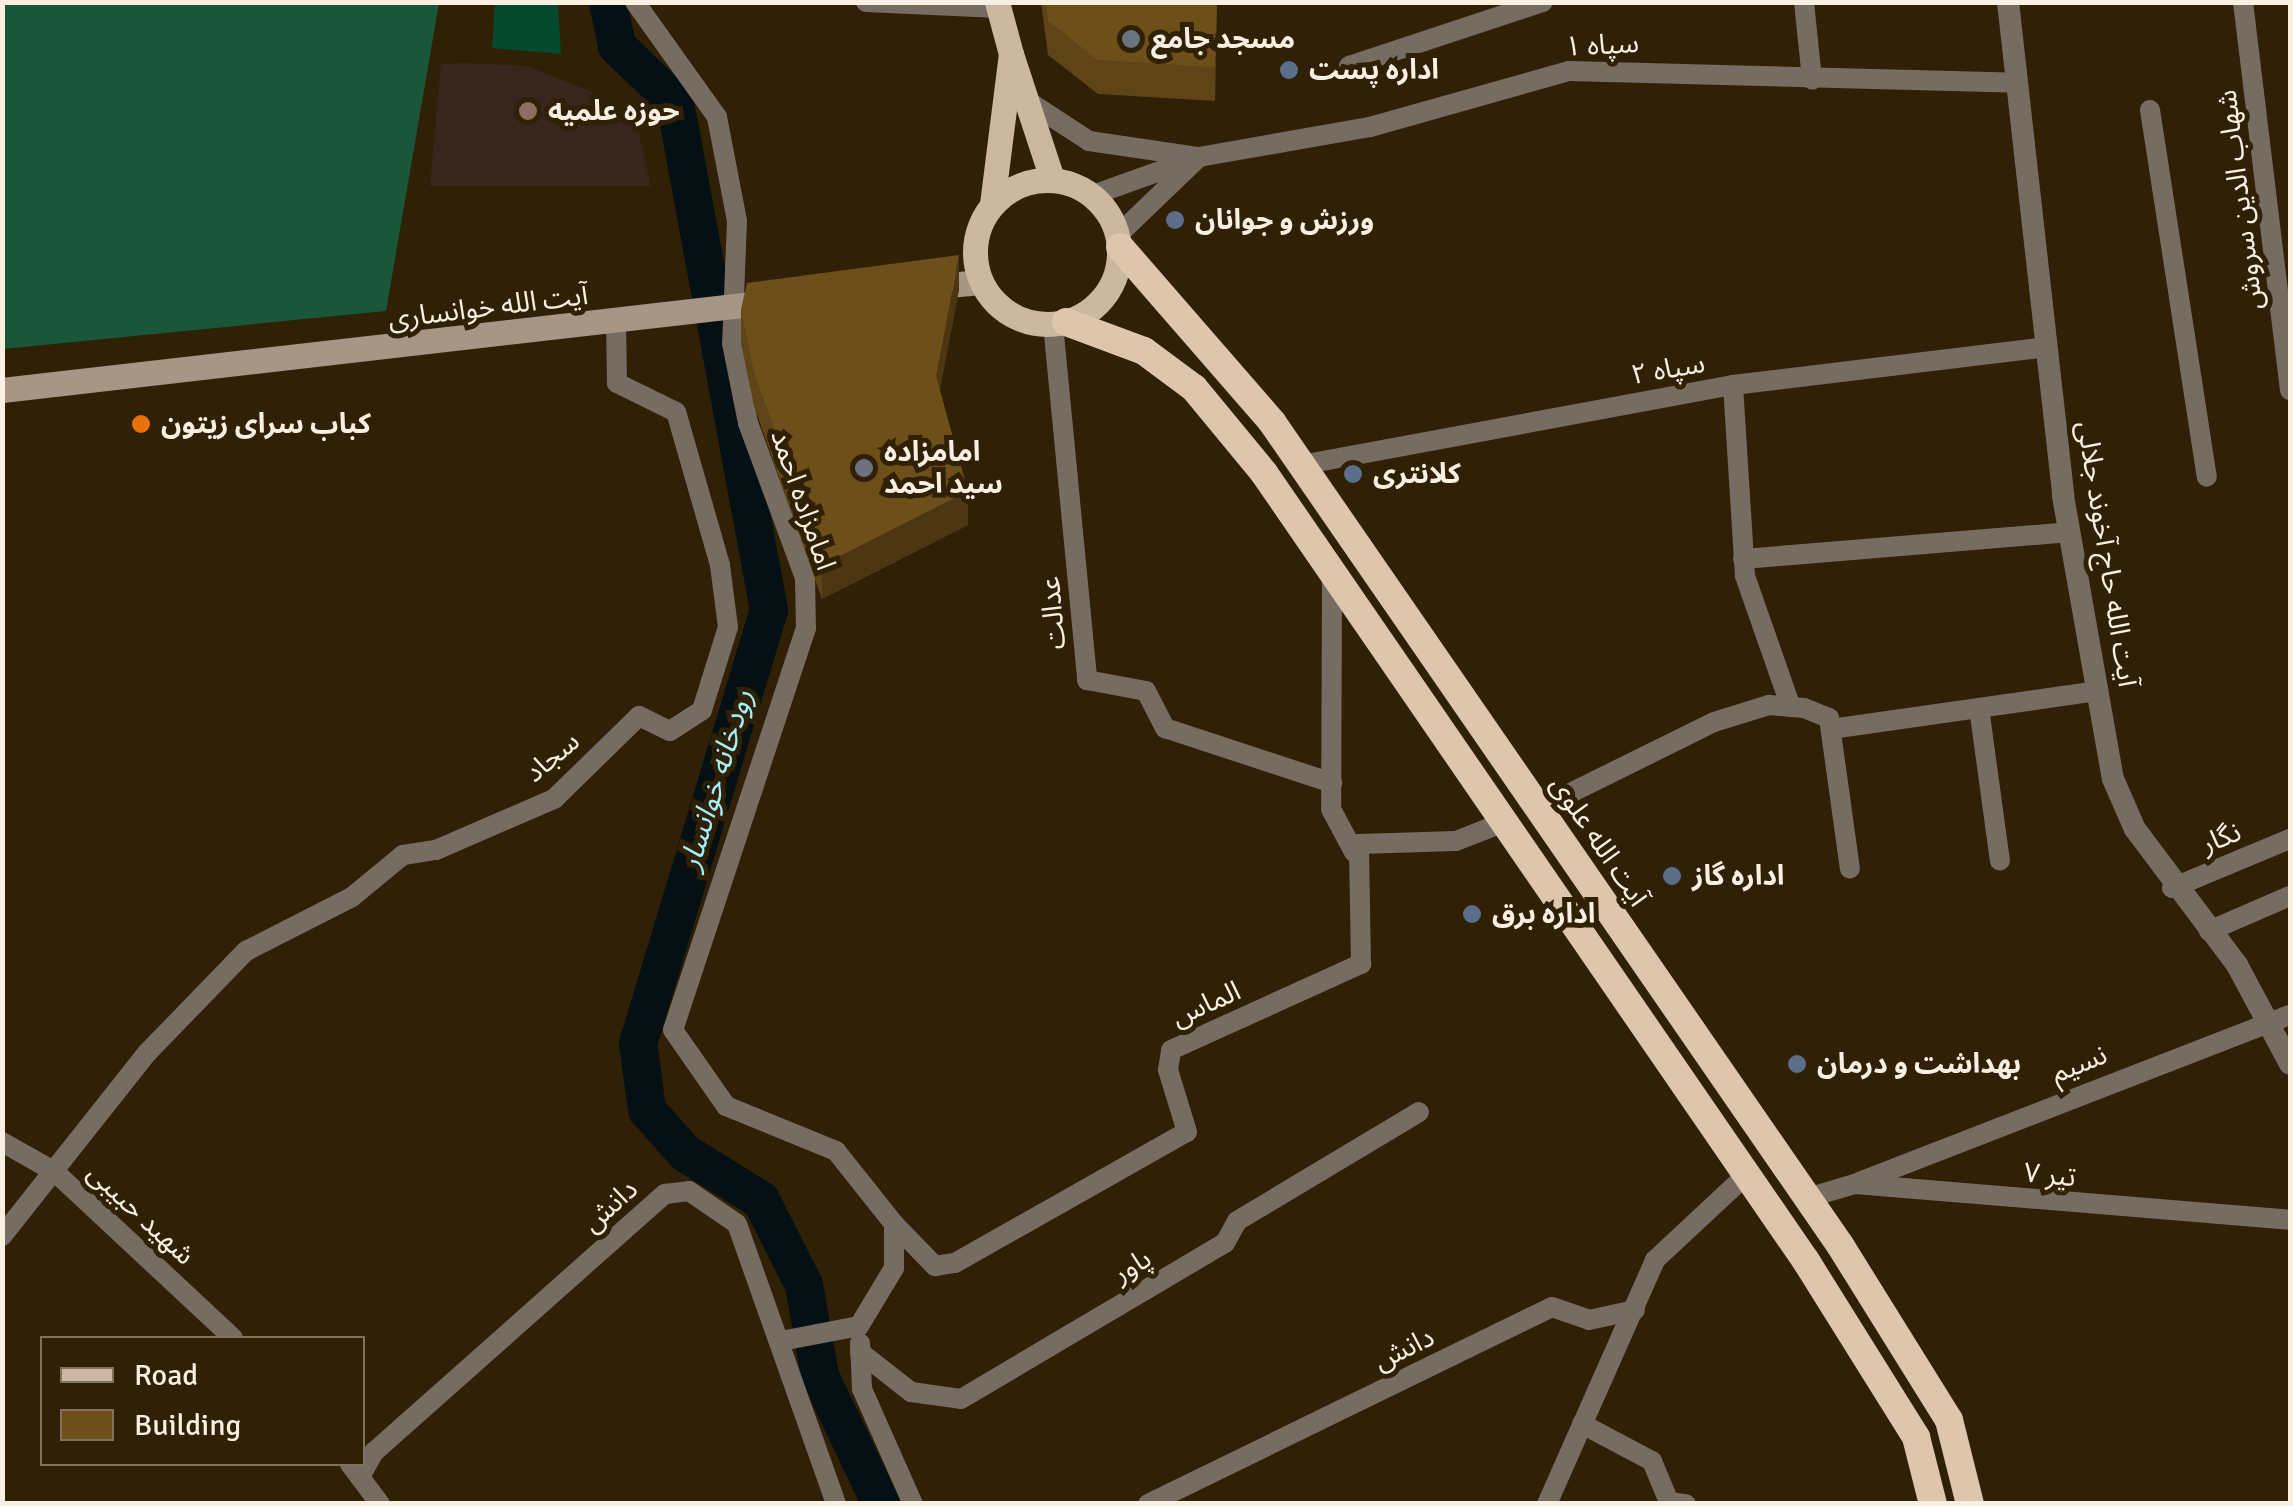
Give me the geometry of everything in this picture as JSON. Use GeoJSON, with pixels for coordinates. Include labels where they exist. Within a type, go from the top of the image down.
{"type":"FeatureCollection","features":[{"type":"Feature","properties":{"kind":"highway","name":"آیت الله علوی"},"geometry":{"type":"LineString","coordinates":[[1119,241],[1301,465],[1806,1198],[1949,1420],[1970,1504]]}},
{"type":"Feature","properties":{"kind":"highway"},"geometry":{"type":"LineString","coordinates":[[1059,323],[1144,352],[1194,388],[1332,574],[1746,1174],[1916,1437],[1933,1504]]}},
{"type":"Feature","properties":{"kind":"main road"},"geometry":{"type":"LineString","coordinates":[[998,5],[1052,179]]}},
{"type":"Feature","properties":{"kind":"main road"},"geometry":{"type":"LineString","coordinates":[[992,204],[1019,184],[1052,179],[1093,195],[1119,241],[1112,286],[1059,323],[1005,311],[981,282],[975,242],[992,204],[1011,54]]}},
{"type":"Feature","properties":{"kind":"main road"},"geometry":{"type":"LineString","coordinates":[[904,289],[981,282]]}},
{"type":"Feature","properties":{"kind":"main road","name":"آیت الله خوانساری"},"geometry":{"type":"LineString","coordinates":[[2,390],[807,298]]}},
{"type":"Feature","properties":{"kind":"street","name":"امامزاده احمد"},"geometry":{"type":"LineString","coordinates":[[635,2],[717,117],[737,221],[730,306],[748,424],[805,578],[806,628],[673,1030],[726,1106],[836,1151],[894,1224]]}},
{"type":"Feature","properties":{"kind":"street"},"geometry":{"type":"LineString","coordinates":[[866,2],[998,5]]}},
{"type":"Feature","properties":{"kind":"street"},"geometry":{"type":"LineString","coordinates":[[1349,66],[1543,2]]}},
{"type":"Feature","properties":{"kind":"street"},"geometry":{"type":"LineString","coordinates":[[1804,2],[1812,80]]}},
{"type":"Feature","properties":{"kind":"street","name":"آیت الله حاج آخوند جلالی"},"geometry":{"type":"LineString","coordinates":[[2008,2],[2070,532],[2112,778],[2172,888],[2280,1020],[2290,1064]]}},
{"type":"Feature","properties":{"kind":"street","name":"شهاب الدین سروش"},"geometry":{"type":"LineString","coordinates":[[2244,2],[2290,390]]}},
{"type":"Feature","properties":{"kind":"street","name":"سپاه ۱"},"geometry":{"type":"LineString","coordinates":[[1199,157],[1370,127],[1570,71],[1812,80],[2018,82]]}},
{"type":"Feature","properties":{"kind":"street"},"geometry":{"type":"LineString","coordinates":[[1026,100],[1090,141],[1199,157]]}},
{"type":"Feature","properties":{"kind":"street"},"geometry":{"type":"LineString","coordinates":[[2150,110],[2206,477]]}},
{"type":"Feature","properties":{"kind":"street"},"geometry":{"type":"LineString","coordinates":[[1093,195],[1199,157]]}},
{"type":"Feature","properties":{"kind":"street"},"geometry":{"type":"LineString","coordinates":[[1119,241],[1199,157]]}},
{"type":"Feature","properties":{"kind":"street","name":"سجاد"},"geometry":{"type":"LineString","coordinates":[[55,1172],[148,1052],[246,952],[352,897],[403,855],[436,850],[554,799],[639,716],[670,732],[702,710],[728,627],[720,566],[676,412],[618,383],[616,321]]}},
{"type":"Feature","properties":{"kind":"street","name":"عدالت"},"geometry":{"type":"LineString","coordinates":[[1059,323],[1088,680],[1146,690],[1165,728],[1332,783]]}},
{"type":"Feature","properties":{"kind":"street","name":"سپاه ۲"},"geometry":{"type":"LineString","coordinates":[[1301,465],[1733,385],[2047,347]]}},
{"type":"Feature","properties":{"kind":"street"},"geometry":{"type":"LineString","coordinates":[[1733,385],[1743,560],[1770,663],[1792,707]]}},
{"type":"Feature","properties":{"kind":"street"},"geometry":{"type":"LineString","coordinates":[[1743,560],[2070,532]]}},
{"type":"Feature","properties":{"kind":"street"},"geometry":{"type":"LineString","coordinates":[[1332,574],[1331,810],[1354,852],[1456,841],[1502,823]]}},
{"type":"Feature","properties":{"kind":"street"},"geometry":{"type":"LineString","coordinates":[[1831,729],[2098,691]]}},
{"type":"Feature","properties":{"kind":"street"},"geometry":{"type":"LineString","coordinates":[[1538,809],[1714,722],[1792,707],[1829,718],[1850,869]]}},
{"type":"Feature","properties":{"kind":"street"},"geometry":{"type":"LineString","coordinates":[[1979,708],[2000,862]]}},
{"type":"Feature","properties":{"kind":"street","name":"نگار"},"geometry":{"type":"LineString","coordinates":[[2172,888],[2290,839]]}},
{"type":"Feature","properties":{"kind":"street","name":"الماس"},"geometry":{"type":"LineString","coordinates":[[894,1224],[935,1266],[955,1263],[1187,1132],[1168,1070],[1171,1050],[1360,964],[1354,852]]}},
{"type":"Feature","properties":{"kind":"street"},"geometry":{"type":"LineString","coordinates":[[2209,931],[2290,896]]}},
{"type":"Feature","properties":{"kind":"street","name":"نسیم"},"geometry":{"type":"LineString","coordinates":[[1855,1184],[2280,1020]]}},
{"type":"Feature","properties":{"kind":"street","name":"پاور"},"geometry":{"type":"LineString","coordinates":[[860,1352],[911,1392],[961,1399],[1224,1243],[1237,1220],[1419,1112]]}},
{"type":"Feature","properties":{"kind":"street","name":"شهید حبیبی"},"geometry":{"type":"LineString","coordinates":[[2,1142],[55,1172],[231,1336]]}},
{"type":"Feature","properties":{"kind":"street"},"geometry":{"type":"LineString","coordinates":[[2,1236],[55,1172]]}},
{"type":"Feature","properties":{"kind":"street"},"geometry":{"type":"LineString","coordinates":[[1547,1504],[1655,1260],[1746,1174]]}},
{"type":"Feature","properties":{"kind":"street","name":"۷ تیر"},"geometry":{"type":"LineString","coordinates":[[1806,1198],[1855,1184],[2290,1220]]}},
{"type":"Feature","properties":{"kind":"street","name":"دانش"},"geometry":{"type":"LineString","coordinates":[[365,1461],[665,1194],[689,1191],[736,1224],[836,1504]]}},
{"type":"Feature","properties":{"kind":"street"},"geometry":{"type":"LineString","coordinates":[[894,1224],[894,1268],[859,1326],[862,1388],[913,1504]]}},
{"type":"Feature","properties":{"kind":"street","name":"دانش"},"geometry":{"type":"LineString","coordinates":[[1148,1504],[1552,1307],[1589,1320],[1635,1310]]}},
{"type":"Feature","properties":{"kind":"street"},"geometry":{"type":"LineString","coordinates":[[780,1341],[859,1326]]}},
{"type":"Feature","properties":{"kind":"street"},"geometry":{"type":"LineString","coordinates":[[1582,1424],[1652,1461],[1668,1502],[1686,1504]]}},
{"type":"Feature","properties":{"kind":"street"},"geometry":{"type":"LineString","coordinates":[[355,1470],[380,1504]]}},
{"type":"Feature","properties":{"kind":"shaded area","name":"حوزه علمیه"},"geometry":{"type":"Polygon","coordinates":[[[441,64],[527,66],[600,95],[637,128],[651,186],[430,186],[441,64]]]}},
{"type":"Feature","properties":{"kind":"green space"},"geometry":{"type":"Polygon","coordinates":[[[3,2],[439,3],[386,311],[3,349],[3,2]]]}},
{"type":"Feature","properties":{"kind":"green space"},"geometry":{"type":"Polygon","coordinates":[[[495,3],[558,3],[561,54],[492,48],[495,3]]]}},
{"type":"Feature","properties":{"kind":"building","name":"مسجد جامع"},"geometry":{"type":"Polygon","coordinates":[[[1046,2],[1217,2],[1215,67],[1098,60],[1048,21],[1046,2]]]}},
{"type":"Feature","properties":{"kind":"building","name":"امامزاده سید احمد"},"geometry":{"type":"Polygon","coordinates":[[[959,255],[936,376],[968,491],[822,565],[754,372],[741,309],[747,283],[959,255]]]}},
{"type":"Feature","properties":{"kind":"waterway","name":"رودخانه خوانسار"},"geometry":{"type":"LineString","coordinates":[[608,2],[617,46],[675,102],[769,610],[638,1043],[647,1110],[685,1153],[761,1200],[804,1285],[820,1376],[881,1504]]}},
{"type":"Feature","properties":{"kind":"place","name":"مسجد جامع"},"geometry":{"type":"Point","coordinates":[1131,39]}},
{"type":"Feature","properties":{"kind":"place","name":"اداره پست"},"geometry":{"type":"Point","coordinates":[1289,70]}},
{"type":"Feature","properties":{"kind":"place","name":"حوزه علمیه"},"geometry":{"type":"Point","coordinates":[528,111]}},
{"type":"Feature","properties":{"kind":"place","name":"ورزش و جوانان"},"geometry":{"type":"Point","coordinates":[1175,220]}},
{"type":"Feature","properties":{"kind":"place","name":"کباب سرای زیتون"},"geometry":{"type":"Point","coordinates":[141,424]}},
{"type":"Feature","properties":{"kind":"place","name":"امامزاده سید احمد"},"geometry":{"type":"Point","coordinates":[864,468]}},
{"type":"Feature","properties":{"kind":"place","name":"کلانتری"},"geometry":{"type":"Point","coordinates":[1353,474]}},
{"type":"Feature","properties":{"kind":"place","name":"اداره گاز"},"geometry":{"type":"Point","coordinates":[1672,876]}},
{"type":"Feature","properties":{"kind":"place","name":"اداره برق"},"geometry":{"type":"Point","coordinates":[1472,914]}},
{"type":"Feature","properties":{"kind":"place","name":"بهداشت و درمان"},"geometry":{"type":"Point","coordinates":[1797,1064]}}]}
